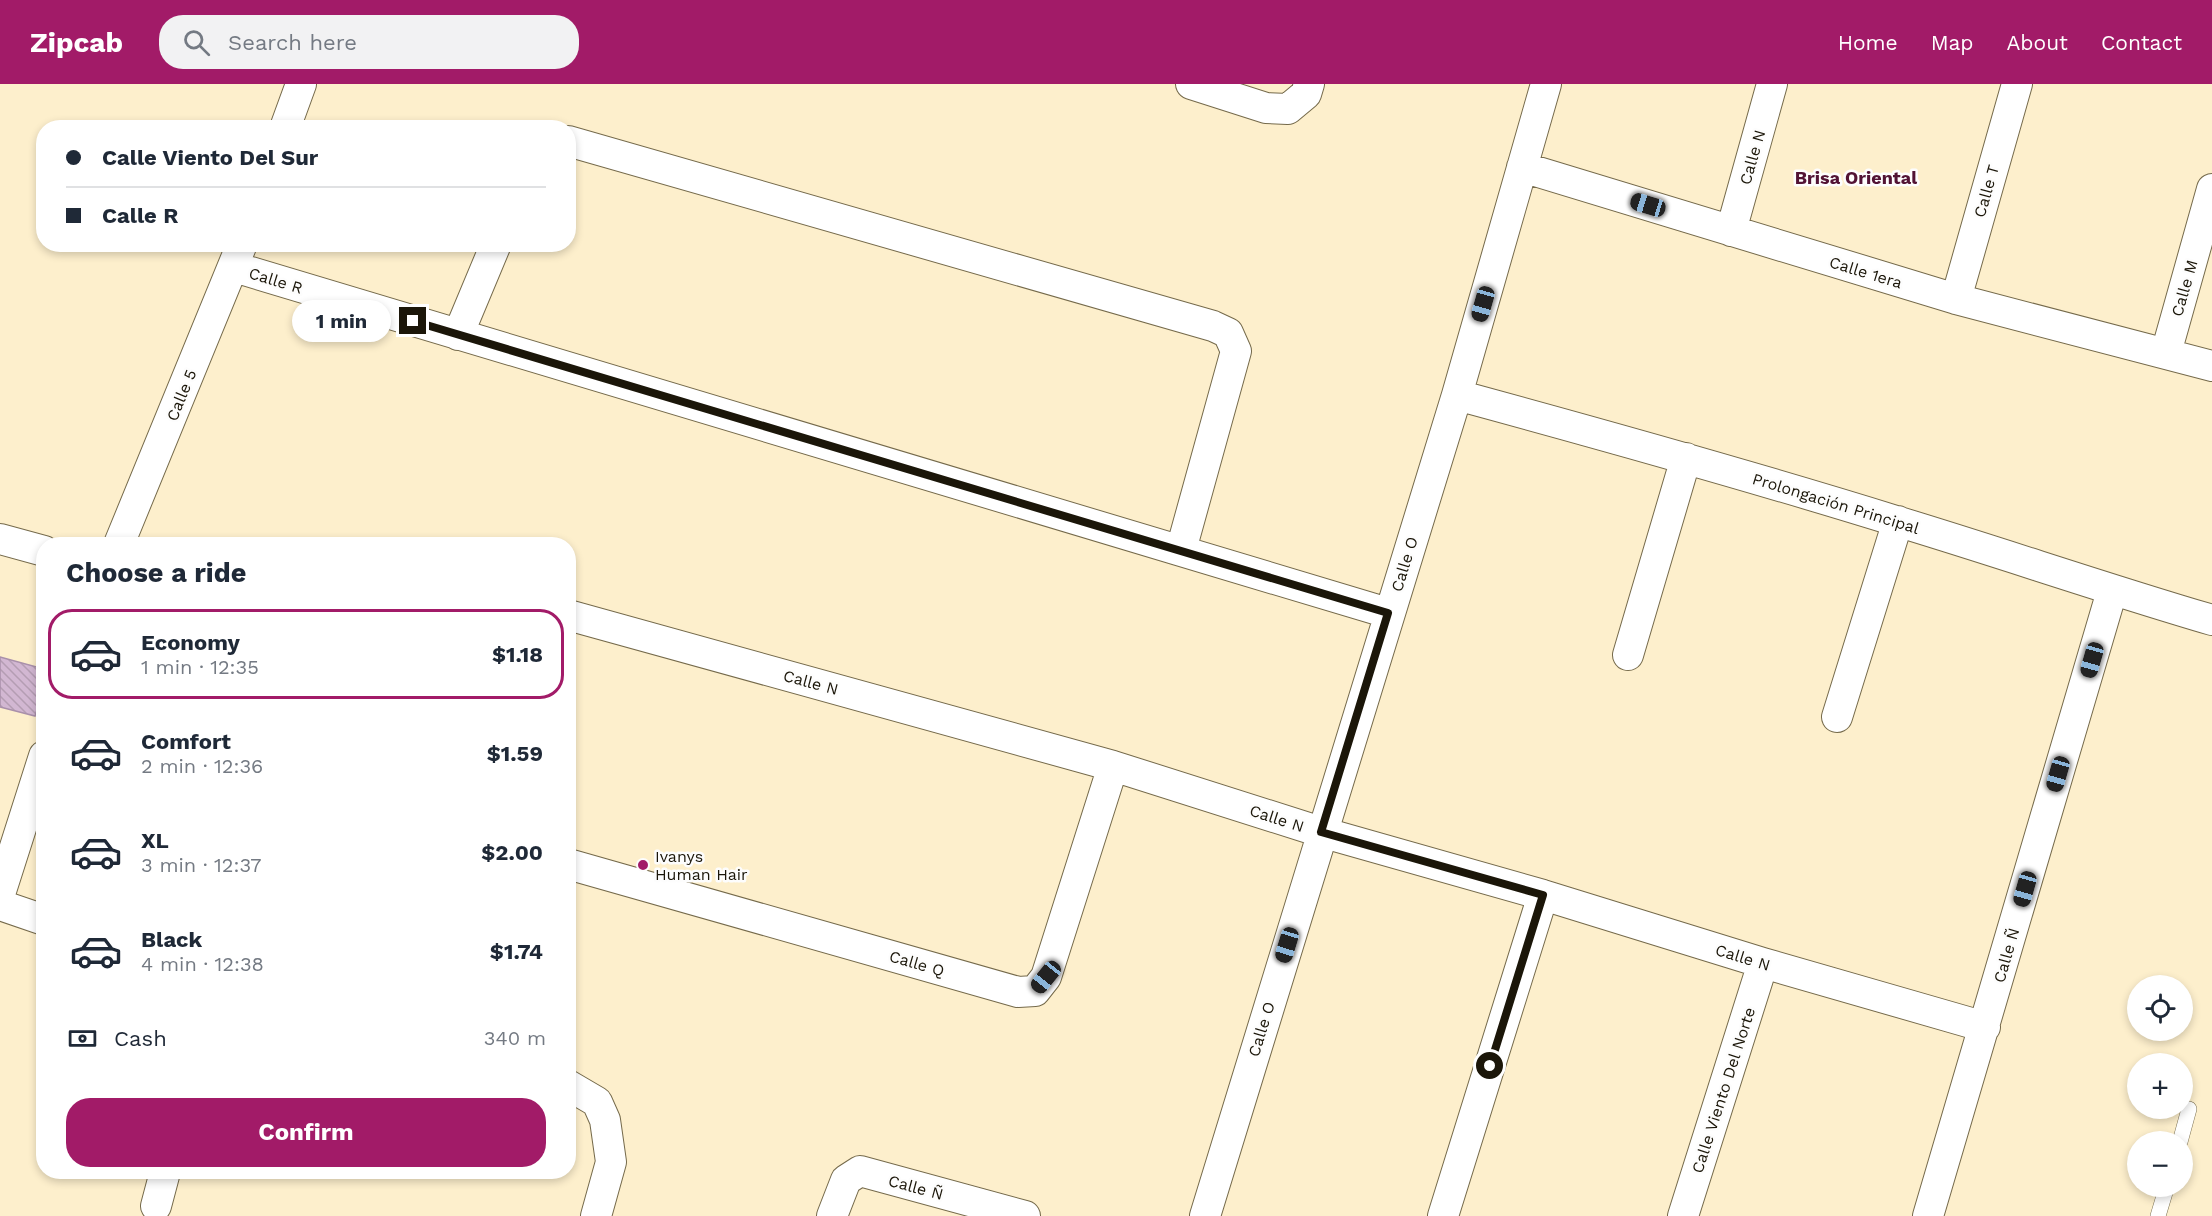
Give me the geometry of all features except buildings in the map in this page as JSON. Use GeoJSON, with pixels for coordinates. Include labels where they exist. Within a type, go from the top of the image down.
{"type":"FeatureCollection","features":[{"type":"Feature","properties":{"kind":"street"},"geometry":{"type":"LineString","coordinates":[[288,120],[301,84]]}},
{"type":"Feature","properties":{"kind":"street"},"geometry":{"type":"LineString","coordinates":[[1191,84],[1266,108],[1288,109],[1307,89]]}},
{"type":"Feature","properties":{"kind":"street","name":"Calle O"},"geometry":{"type":"LineString","coordinates":[[1205,1216],[1388,613],[1457,395],[1546,84]]}},
{"type":"Feature","properties":{"kind":"street","name":"Calle N"},"geometry":{"type":"LineString","coordinates":[[1731,231],[1772,84]]}},
{"type":"Feature","properties":{"kind":"street","name":"Calle T"},"geometry":{"type":"LineString","coordinates":[[1956,299],[2017,84]]}},
{"type":"Feature","properties":{"kind":"street"},"geometry":{"type":"LineString","coordinates":[[576,143],[1213,326],[1228,333],[1236,351],[1181,550]]}},
{"type":"Feature","properties":{"kind":"street","name":"Calle 1era"},"geometry":{"type":"LineString","coordinates":[[1522,167],[1956,299],[2212,366]]}},
{"type":"Feature","properties":{"kind":"street","name":"Calle M"},"geometry":{"type":"LineString","coordinates":[[2166,353],[2212,189]]}},
{"type":"Feature","properties":{"kind":"street"},"geometry":{"type":"LineString","coordinates":[[458,335],[493,252]]}},
{"type":"Feature","properties":{"kind":"street","name":"Calle R"},"geometry":{"type":"LineString","coordinates":[[238,256],[458,335],[1388,613]]}},
{"type":"Feature","properties":{"kind":"street","name":"Calle 5"},"geometry":{"type":"LineString","coordinates":[[122,537],[238,256]]}},
{"type":"Feature","properties":{"kind":"street","name":"Prolongación Principal"},"geometry":{"type":"LineString","coordinates":[[1457,395],[1686,458],[1898,521],[2112,591],[2212,620]]}},
{"type":"Feature","properties":{"kind":"street"},"geometry":{"type":"LineString","coordinates":[[1628,655],[1686,458]]}},
{"type":"Feature","properties":{"kind":"street"},"geometry":{"type":"LineString","coordinates":[[1838,717],[1898,521]]}},
{"type":"Feature","properties":{"kind":"street"},"geometry":{"type":"LineString","coordinates":[[0,539],[36,549]]}},
{"type":"Feature","properties":{"kind":"street","name":"Calle Ñ"},"geometry":{"type":"LineString","coordinates":[[1928,1216],[2112,591]]}},
{"type":"Feature","properties":{"kind":"street","name":"Calle N"},"geometry":{"type":"LineString","coordinates":[[576,617],[1113,766],[1321,832],[1543,895],[1763,963],[1985,1027]]}},
{"type":"Feature","properties":{"kind":"street","name":"Calle Q"},"geometry":{"type":"LineString","coordinates":[[576,866],[1018,992],[1035,991],[1046,977],[1113,766]]}},
{"type":"Feature","properties":{"kind":"street"},"geometry":{"type":"LineString","coordinates":[[0,894],[36,781]]}},
{"type":"Feature","properties":{"kind":"street"},"geometry":{"type":"LineString","coordinates":[[1443,1216],[1543,895]]}},
{"type":"Feature","properties":{"kind":"street"},"geometry":{"type":"LineString","coordinates":[[0,905],[36,917]]}},
{"type":"Feature","properties":{"kind":"street","name":"Calle Viento Del Norte"},"geometry":{"type":"LineString","coordinates":[[1683,1216],[1763,963]]}},
{"type":"Feature","properties":{"kind":"street"},"geometry":{"type":"LineString","coordinates":[[576,1090],[597,1102],[605,1120],[611,1162],[596,1216]]}},
{"type":"Feature","properties":{"kind":"street","name":"Calle Ñ"},"geometry":{"type":"LineString","coordinates":[[832,1216],[846,1180],[860,1171],[1025,1216]]}},
{"type":"Feature","properties":{"kind":"street"},"geometry":{"type":"LineString","coordinates":[[156,1206],[163,1179]]}},
{"type":"Feature","properties":{"kind":"lane"},"geometry":{"type":"LineString","coordinates":[[2158,1216],[2164,1197]]}},
{"type":"Feature","properties":{"kind":"place","name":"Ivanys Human Hair"},"geometry":{"type":"Point","coordinates":[643,865]}},
{"type":"Feature","properties":{"kind":"district","name":"Brisa Oriental"},"geometry":{"type":"Point","coordinates":[1856,178]}},
{"type":"Feature","properties":{"kind":"route"},"geometry":{"type":"LineString","coordinates":[[413,321],[1388,613],[1321,832],[1543,895],[1490,1066]]}}]}
